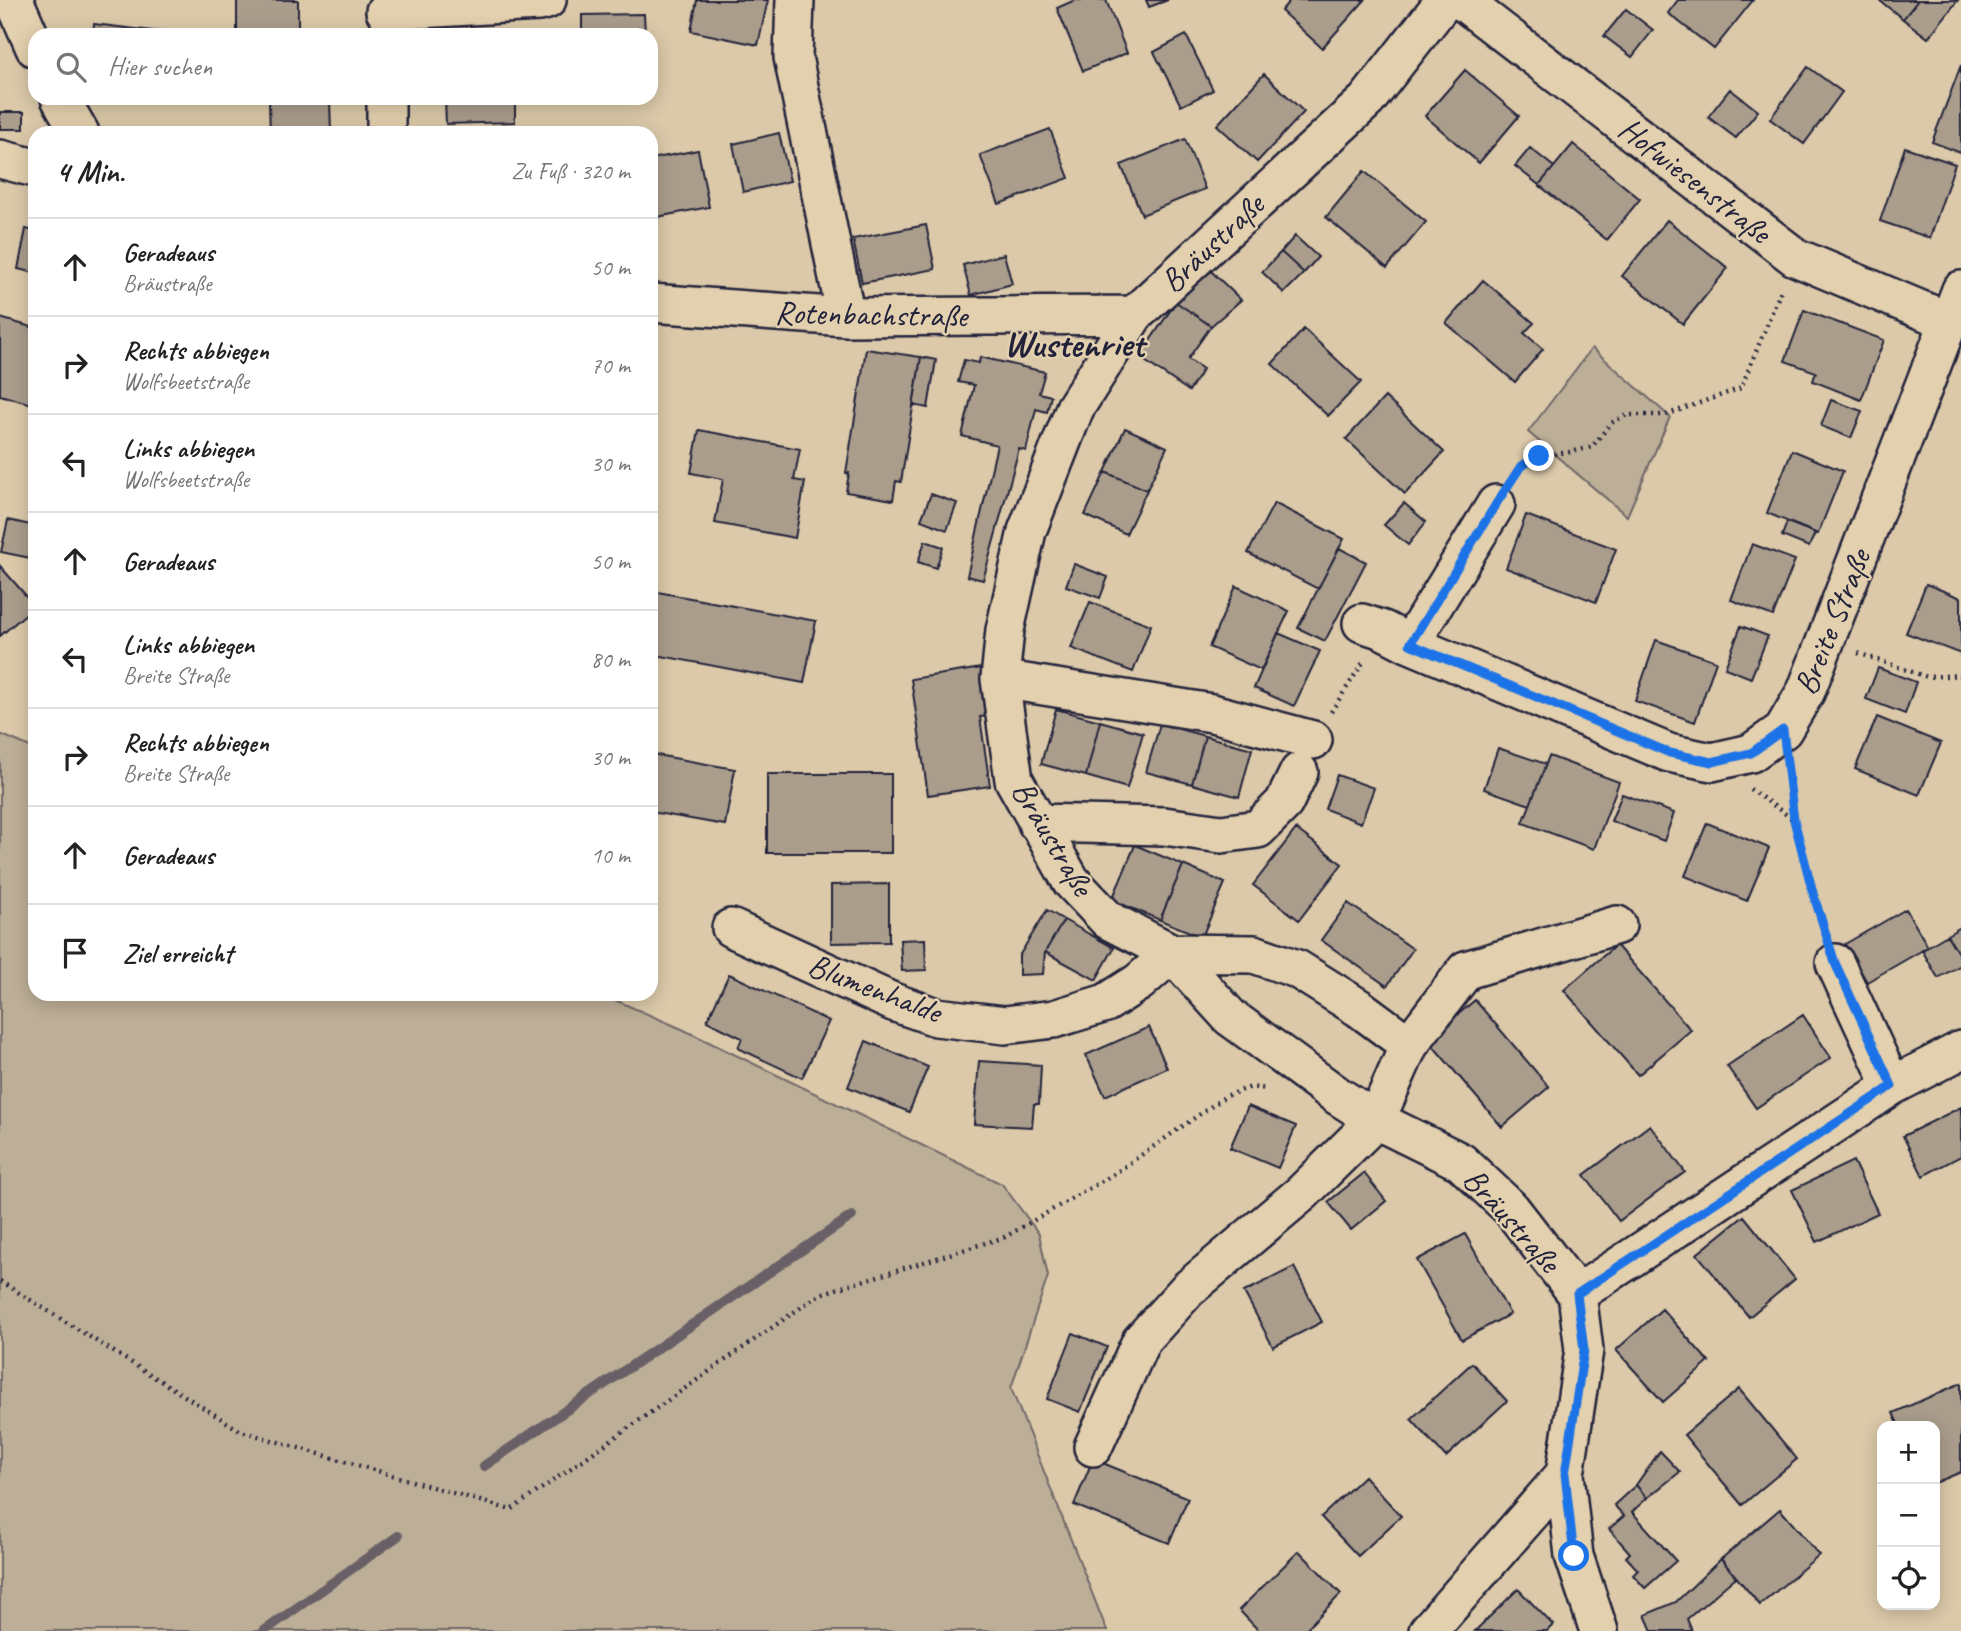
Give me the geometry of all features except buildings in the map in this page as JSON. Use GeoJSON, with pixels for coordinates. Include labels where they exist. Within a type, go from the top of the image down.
{"type":"FeatureCollection","features":[{"type":"Feature","properties":{"kind":"street"},"geometry":{"type":"LineString","coordinates":[[14,0],[28,32]]}},
{"type":"Feature","properties":{"kind":"street"},"geometry":{"type":"LineString","coordinates":[[385,15],[547,0]]}},
{"type":"Feature","properties":{"kind":"street"},"geometry":{"type":"LineString","coordinates":[[795,0],[793,57],[846,317]]}},
{"type":"Feature","properties":{"kind":"street","name":"Bräustraße"},"geometry":{"type":"LineString","coordinates":[[1445,0],[1367,100],[1134,315],[1075,408],[1027,531],[1005,630],[1000,679],[1014,780],[1071,881],[1108,920],[1172,953],[1230,1017],[1338,1096],[1376,1120],[1461,1162],[1511,1209],[1577,1294],[1584,1350],[1565,1474],[1574,1556],[1599,1631]]}},
{"type":"Feature","properties":{"kind":"street","name":"Hofwiesenstraße"},"geometry":{"type":"LineString","coordinates":[[1461,0],[1795,257],[1955,306]]}},
{"type":"Feature","properties":{"kind":"street"},"geometry":{"type":"LineString","coordinates":[[64,105],[76,126]]}},
{"type":"Feature","properties":{"kind":"street"},"geometry":{"type":"LineString","coordinates":[[386,105],[386,126]]}},
{"type":"Feature","properties":{"kind":"street","name":"Rotenbachstraße"},"geometry":{"type":"LineString","coordinates":[[658,304],[846,317],[1134,315]]}},
{"type":"Feature","properties":{"kind":"street","name":"Breite Straße"},"geometry":{"type":"LineString","coordinates":[[1385,633],[1670,753],[1712,762],[1751,753],[1783,730],[1806,691],[1955,306]]}},
{"type":"Feature","properties":{"kind":"street"},"geometry":{"type":"LineString","coordinates":[[1385,633],[1496,504]]}},
{"type":"Feature","properties":{"kind":"street"},"geometry":{"type":"LineString","coordinates":[[1000,679],[1212,713],[1306,756],[1284,803],[1258,829],[1221,834],[1164,825],[1037,823]]}},
{"type":"Feature","properties":{"kind":"street"},"geometry":{"type":"LineString","coordinates":[[1093,1447],[1141,1341],[1188,1289],[1302,1193],[1376,1120],[1409,1045],[1466,970],[1618,925]]}},
{"type":"Feature","properties":{"kind":"street","name":"Blumenhalde"},"geometry":{"type":"LineString","coordinates":[[732,928],[893,1002],[936,1017],[1005,1025],[1054,1020],[1106,1003],[1139,982],[1172,953]]}},
{"type":"Feature","properties":{"kind":"street"},"geometry":{"type":"LineString","coordinates":[[1172,953],[1254,954],[1297,968],[1359,1008],[1409,1045]]}},
{"type":"Feature","properties":{"kind":"street"},"geometry":{"type":"LineString","coordinates":[[1835,963],[1892,1086]]}},
{"type":"Feature","properties":{"kind":"street"},"geometry":{"type":"LineString","coordinates":[[1577,1294],[1892,1086],[1961,1050]]}},
{"type":"Feature","properties":{"kind":"street"},"geometry":{"type":"LineString","coordinates":[[1428,1631],[1565,1474]]}},
{"type":"Feature","properties":{"kind":"path"},"geometry":{"type":"LineString","coordinates":[[1496,504],[1521,466],[1539,456],[1592,447],[1611,423],[1627,415],[1666,415],[1741,388],[1795,257]]}},
{"type":"Feature","properties":{"kind":"path"},"geometry":{"type":"LineString","coordinates":[[1306,756],[1385,633]]}},
{"type":"Feature","properties":{"kind":"path"},"geometry":{"type":"LineString","coordinates":[[1825,642],[1927,677],[1961,675]]}},
{"type":"Feature","properties":{"kind":"path"},"geometry":{"type":"LineString","coordinates":[[1783,730],[1794,820],[1835,963]]}},
{"type":"Feature","properties":{"kind":"path"},"geometry":{"type":"LineString","coordinates":[[0,1281],[241,1431],[511,1510],[820,1294],[1005,1237],[1114,1174],[1226,1096],[1251,1087],[1276,1090]]}},
{"type":"Feature","properties":{"kind":"shaded area"},"geometry":{"type":"Polygon","coordinates":[[[1592,348],[1670,417],[1627,516],[1528,432],[1592,348]]]}},
{"type":"Feature","properties":{"kind":"shaded area"},"geometry":{"type":"Polygon","coordinates":[[[0,734],[28,746],[28,1001],[617,1001],[682,1029],[1002,1184],[1039,1234],[1048,1276],[1011,1388],[1107,1631],[0,1631],[0,734]]]}},
{"type":"Feature","properties":{"kind":"waterway"},"geometry":{"type":"LineString","coordinates":[[484,1466],[852,1216]]}},
{"type":"Feature","properties":{"kind":"waterway"},"geometry":{"type":"LineString","coordinates":[[264,1631],[398,1536]]}},
{"type":"Feature","properties":{"kind":"district","name":"Wustenriet"},"geometry":{"type":"Point","coordinates":[1074,343]}},
{"type":"Feature","properties":{"kind":"route"},"geometry":{"type":"LineString","coordinates":[[1539,456],[1521,466],[1410,644],[1670,753],[1712,762],[1751,753],[1783,730],[1794,820],[1813,893],[1835,963],[1892,1086],[1577,1294],[1584,1350],[1565,1474],[1574,1556]]}}]}
